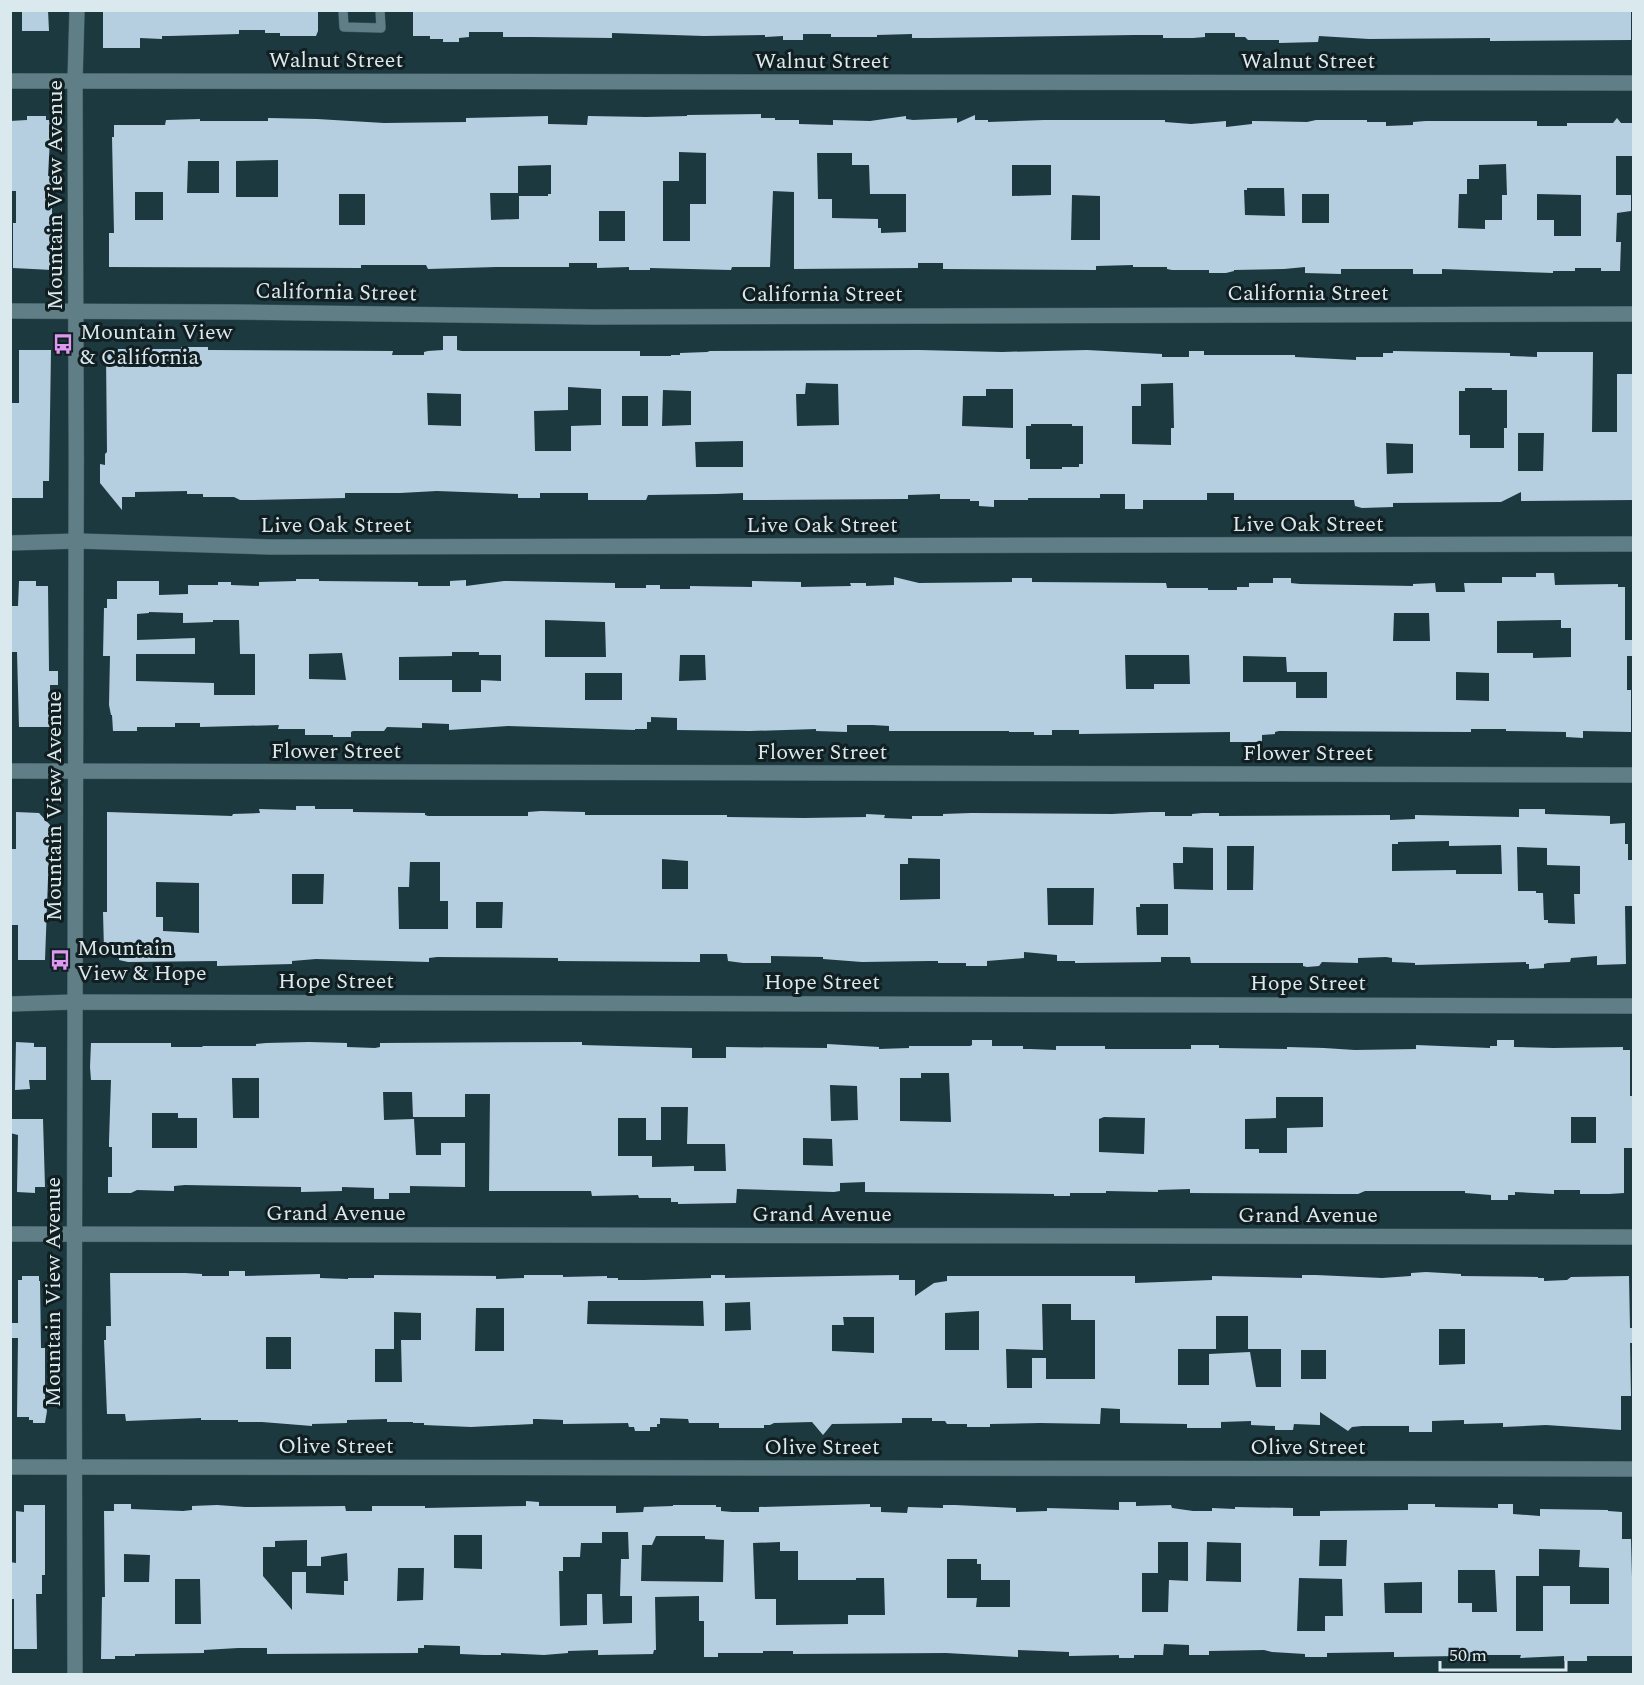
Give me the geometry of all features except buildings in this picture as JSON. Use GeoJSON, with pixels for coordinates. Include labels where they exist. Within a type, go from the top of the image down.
{"type":"FeatureCollection","features":[{"type":"Feature","properties":{"kind":"street","name":"Mountain View Avenue"},"geometry":{"type":"LineString","coordinates":[[75,1674],[74,1002],[78,541],[75,81],[77,10]]}},
{"type":"Feature","properties":{"kind":"street","name":"Walnut Street"},"geometry":{"type":"LineString","coordinates":[[10,81],[1634,83]]}},
{"type":"Feature","properties":{"kind":"street","name":"California Street"},"geometry":{"type":"LineString","coordinates":[[10,312],[594,316],[1634,314]]}},
{"type":"Feature","properties":{"kind":"street","name":"Live Oak Street"},"geometry":{"type":"LineString","coordinates":[[10,543],[78,541],[270,547],[1634,544]]}},
{"type":"Feature","properties":{"kind":"street","name":"Flower Street"},"geometry":{"type":"LineString","coordinates":[[10,771],[1634,775]]}},
{"type":"Feature","properties":{"kind":"street","name":"Hope Street"},"geometry":{"type":"LineString","coordinates":[[10,1004],[74,1002],[1634,1006]]}},
{"type":"Feature","properties":{"kind":"street","name":"Grand Avenue"},"geometry":{"type":"LineString","coordinates":[[10,1234],[1634,1237]]}},
{"type":"Feature","properties":{"kind":"street","name":"Olive Street"},"geometry":{"type":"LineString","coordinates":[[10,1467],[1634,1469]]}},
{"type":"Feature","properties":{"kind":"lane"},"geometry":{"type":"LineString","coordinates":[[343,10],[344,27],[381,28],[380,10]]}},
{"type":"Feature","properties":{"kind":"place","name":"Mountain View & California"},"geometry":{"type":"Point","coordinates":[63,344]}},
{"type":"Feature","properties":{"kind":"place","name":"Mountain View & Hope"},"geometry":{"type":"Point","coordinates":[60,960]}}]}
